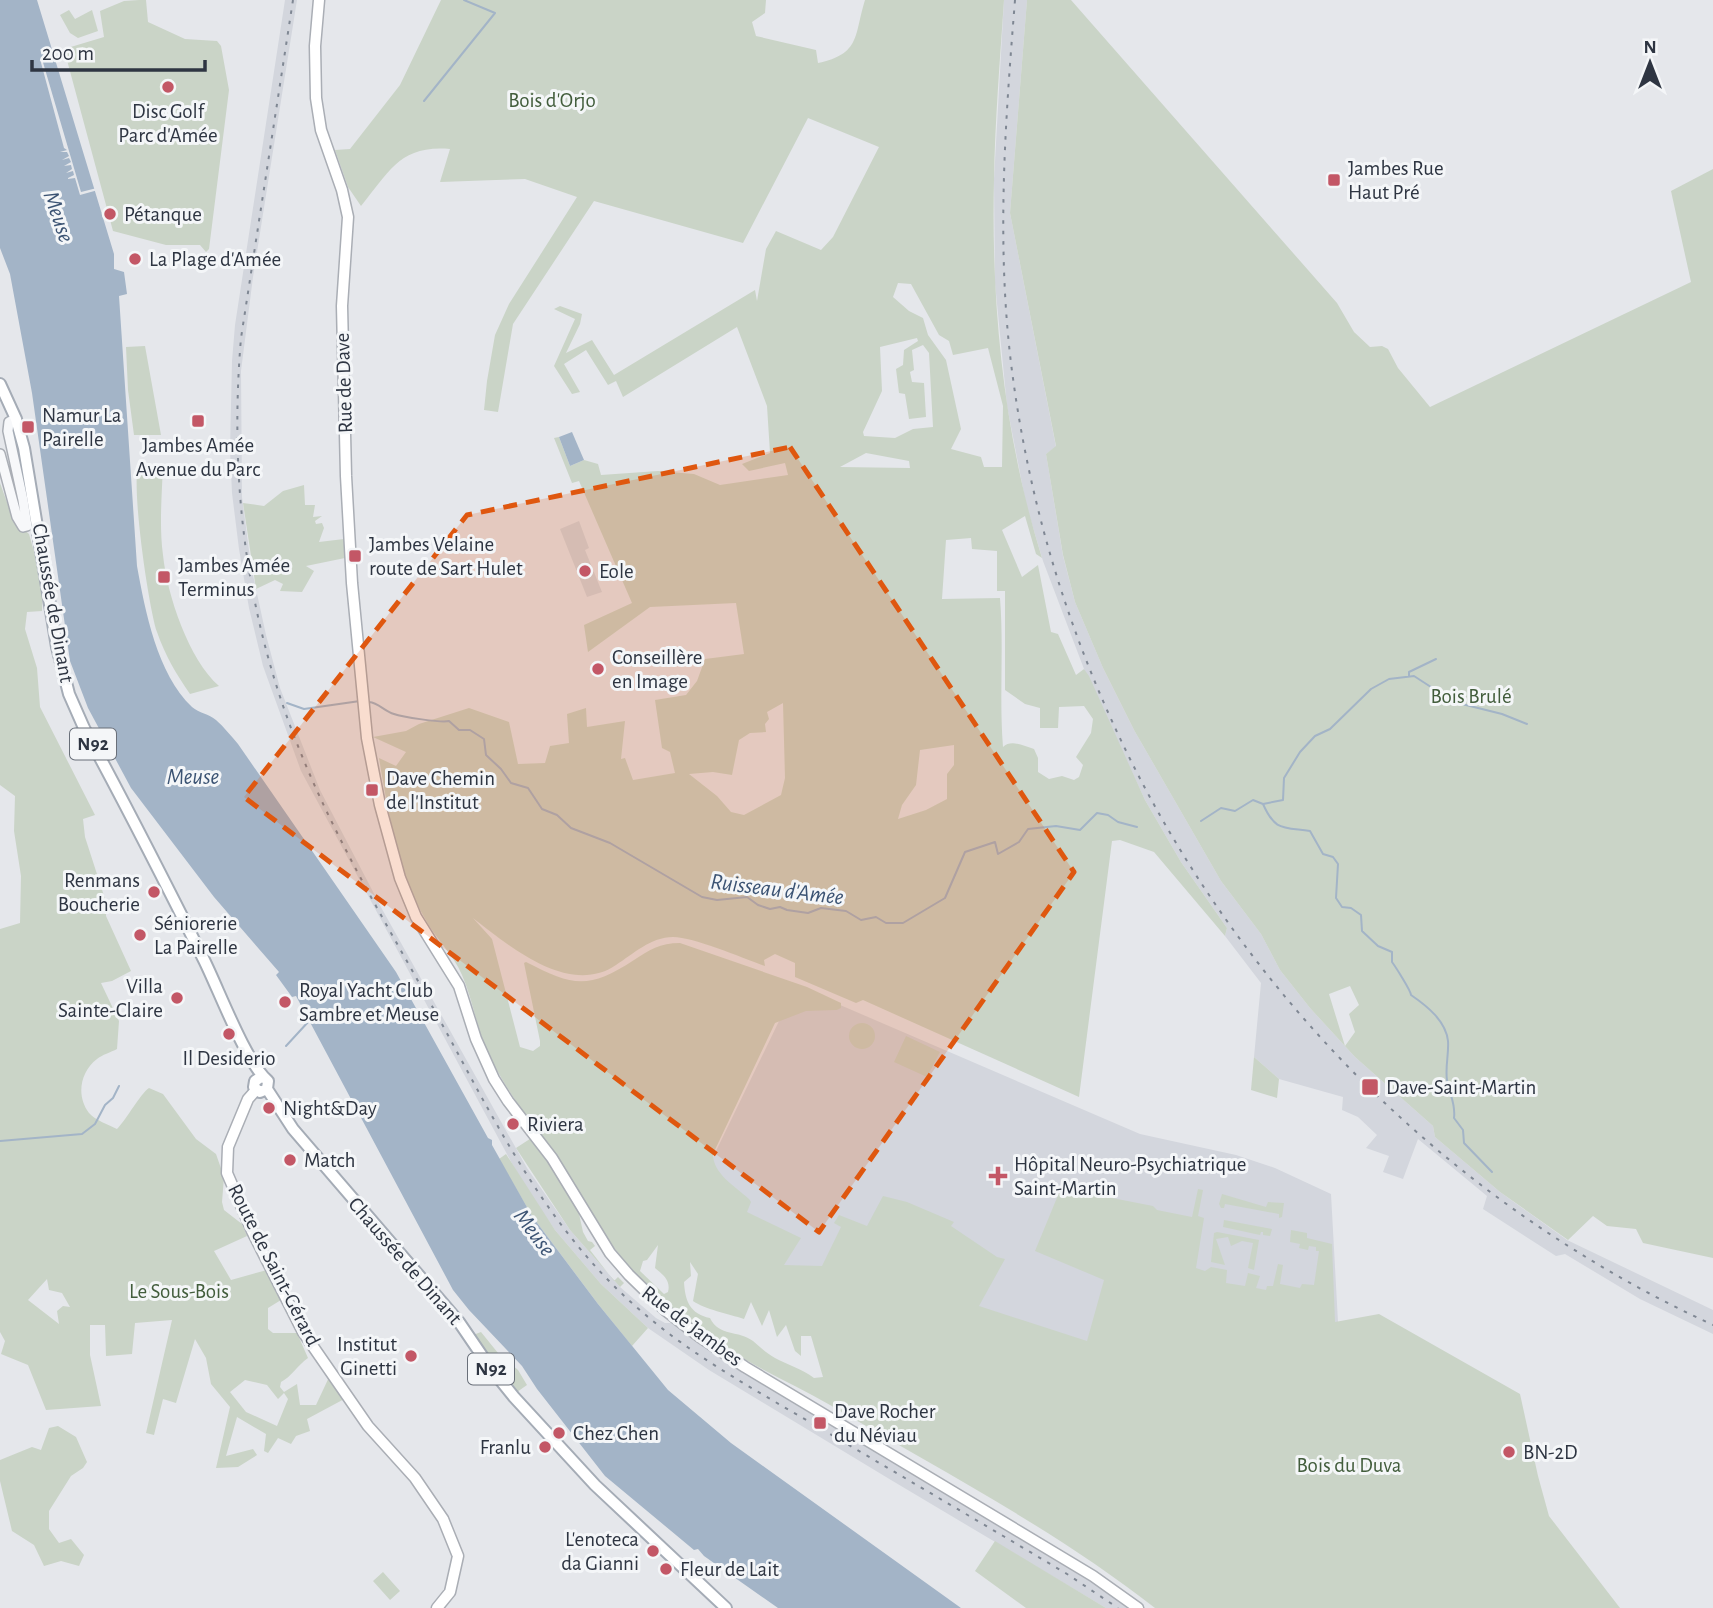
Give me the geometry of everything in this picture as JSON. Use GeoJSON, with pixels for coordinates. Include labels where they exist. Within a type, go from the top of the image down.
{"type":"FeatureCollection","features":[{"type":"Feature","properties":{"kind":"main road","name":"Rue de Dave"},"geometry":{"type":"LineString","coordinates":[[319,0],[315,46],[316,97],[321,130],[342,190],[348,217],[342,306],[345,430],[352,583],[361,694],[372,770]]}},
{"type":"Feature","properties":{"kind":"main road","name":"Chaussée de Dinant"},"geometry":{"type":"LineString","coordinates":[[0,384],[16,419],[32,491],[57,647],[69,694],[261,1077],[268,1081],[262,1089],[293,1129],[459,1322],[489,1366],[534,1419],[595,1485],[726,1608]]}},
{"type":"Feature","properties":{"kind":"main road","name":"Rue de Jambes"},"geometry":{"type":"LineString","coordinates":[[372,770],[387,834],[408,900],[426,934],[455,977],[476,1039],[494,1079],[552,1158],[610,1253],[628,1275],[665,1310],[723,1353],[1093,1576],[1138,1608]]}},
{"type":"Feature","properties":{"kind":"main road","name":"Route de Saint-Gérard"},"geometry":{"type":"LineString","coordinates":[[262,1089],[248,1099],[228,1147],[227,1173],[252,1231],[303,1332],[368,1426],[415,1478],[443,1519],[458,1556],[450,1591],[437,1608]]}},
{"type":"Feature","properties":{"kind":"street"},"geometry":{"type":"LineString","coordinates":[[0,454],[17,517],[23,527],[27,526],[8,431],[9,422],[16,419]]}},
{"type":"Feature","properties":{"kind":"highlighted area"},"geometry":{"type":"Polygon","coordinates":[[[790,447],[1074,872],[819,1232],[244,797],[467,515],[790,447]]]}},
{"type":"Feature","properties":{"kind":"shaded area"},"geometry":{"type":"Polygon","coordinates":[[[285,0],[297,0],[253,277],[241,371],[242,497],[251,566],[280,688],[320,790],[382,909],[527,1168],[570,1230],[620,1287],[656,1318],[665,1323],[681,1323],[1138,1608],[1106,1608],[891,1480],[709,1370],[648,1328],[601,1284],[555,1230],[522,1182],[301,771],[263,666],[249,608],[232,493],[230,450],[235,325],[285,0]]]}},
{"type":"Feature","properties":{"kind":"shaded area"},"geometry":{"type":"Polygon","coordinates":[[[1004,0],[1027,0],[1010,213],[1056,447],[1046,454],[1063,556],[1075,602],[1103,668],[1134,730],[1221,881],[1261,934],[1280,970],[1355,1057],[1433,1126],[1435,1137],[1500,1192],[1567,1240],[1713,1310],[1713,1334],[1640,1299],[1565,1254],[1556,1256],[1483,1209],[1487,1196],[1418,1139],[1403,1179],[1383,1172],[1389,1156],[1366,1148],[1377,1135],[1358,1117],[1342,1110],[1343,1097],[1279,1079],[1254,1057],[1261,983],[1225,936],[1227,928],[1181,862],[1145,800],[1084,669],[1043,561],[1026,504],[1007,406],[995,283],[994,179],[1004,0]]]}},
{"type":"Feature","properties":{"kind":"shaded area","name":"Eole"},"geometry":{"type":"Polygon","coordinates":[[[579,521],[589,548],[585,550],[602,592],[587,597],[560,529],[579,521]]]}},
{"type":"Feature","properties":{"kind":"shaded area","name":"Hôpital Neuro-Psychiatrique Saint-Martin"},"geometry":{"type":"Polygon","coordinates":[[[796,986],[1140,1134],[1236,1155],[1275,1168],[1331,1194],[1338,1322],[1147,1367],[783,1265],[700,1184],[796,986]]]}},
{"type":"Feature","properties":{"kind":"green space"},"geometry":{"type":"Polygon","coordinates":[[[146,0],[148,22],[185,39],[217,41],[221,46],[229,90],[209,249],[206,252],[200,245],[166,245],[113,231],[64,49],[104,37],[100,11],[124,1],[146,0]]]}},
{"type":"Feature","properties":{"kind":"green space"},"geometry":{"type":"Polygon","coordinates":[[[441,0],[766,0],[765,13],[752,22],[756,36],[816,50],[818,63],[832,59],[849,48],[857,33],[865,0],[1004,0],[994,180],[998,323],[1009,418],[1042,558],[1036,554],[1025,516],[1002,530],[1022,577],[1038,565],[1051,632],[1058,634],[1076,675],[1084,669],[1089,676],[1145,800],[1181,862],[1227,928],[1225,936],[1154,852],[1120,840],[1112,841],[1079,1097],[863,1000],[856,1003],[795,977],[795,963],[775,954],[764,960],[765,966],[693,940],[673,937],[650,943],[598,973],[579,975],[560,972],[540,964],[504,942],[473,918],[492,939],[520,1047],[533,1051],[540,1046],[524,963],[526,962],[569,980],[592,980],[618,970],[655,948],[680,943],[807,987],[841,1003],[841,1008],[837,1010],[806,1011],[775,1023],[713,1154],[721,1174],[751,1202],[747,1212],[801,1238],[784,1265],[822,1266],[841,1227],[834,1223],[839,1215],[867,1226],[883,1196],[907,1202],[954,1222],[951,1226],[997,1257],[1005,1259],[979,1306],[1087,1341],[1104,1280],[1035,1251],[1061,1188],[1153,1206],[1157,1210],[1192,1217],[1198,1189],[1203,1190],[1198,1216],[1204,1218],[1196,1268],[1205,1271],[1211,1267],[1227,1270],[1226,1283],[1245,1286],[1248,1273],[1260,1276],[1256,1288],[1266,1290],[1267,1286],[1273,1286],[1278,1264],[1283,1265],[1280,1284],[1300,1288],[1302,1284],[1314,1285],[1319,1251],[1316,1251],[1316,1247],[1309,1246],[1308,1250],[1299,1248],[1300,1244],[1290,1242],[1291,1230],[1307,1233],[1307,1238],[1332,1244],[1335,1322],[1379,1314],[1520,1394],[1549,1516],[1620,1608],[1155,1608],[1117,1579],[1037,1526],[715,1340],[666,1303],[638,1276],[609,1241],[585,1201],[578,1209],[583,1232],[595,1246],[590,1250],[608,1274],[570,1230],[516,1148],[539,1133],[513,1097],[491,1059],[462,975],[424,917],[400,859],[379,758],[396,766],[406,752],[373,737],[406,731],[419,724],[469,708],[509,722],[518,764],[545,763],[550,746],[569,743],[567,714],[586,708],[587,727],[625,721],[621,759],[625,758],[633,780],[675,773],[670,752],[662,748],[655,700],[686,695],[697,681],[705,659],[744,654],[736,603],[650,607],[588,652],[584,625],[632,603],[579,481],[572,483],[554,438],[559,437],[570,466],[584,460],[598,464],[601,475],[658,471],[694,474],[720,485],[788,475],[785,463],[749,471],[742,464],[770,453],[767,406],[737,327],[623,397],[616,381],[608,385],[586,350],[564,364],[580,392],[572,394],[554,366],[575,319],[554,309],[560,306],[582,314],[566,353],[592,340],[614,375],[755,290],[757,301],[766,249],[776,231],[821,250],[833,237],[879,147],[808,118],[743,243],[594,201],[513,324],[498,412],[484,410],[495,335],[509,304],[577,197],[525,179],[440,182],[450,149],[433,149],[419,151],[398,163],[361,206],[348,187],[335,150],[350,149],[400,85],[441,0]],[[898,283],[893,297],[909,311],[923,318],[928,335],[946,360],[961,429],[951,449],[981,457],[984,467],[1002,467],[1003,406],[988,348],[953,355],[949,341],[939,335],[911,284],[898,283]],[[917,338],[880,347],[882,391],[863,432],[864,436],[895,438],[913,429],[933,427],[929,353],[923,345],[912,350],[914,370],[910,372],[912,382],[924,383],[926,417],[909,419],[905,394],[899,393],[896,369],[903,365],[904,350],[918,341],[917,338]],[[866,453],[840,467],[910,468],[909,461],[866,453]],[[971,538],[946,540],[942,599],[1000,598],[1003,747],[1014,743],[1034,749],[1038,758],[1038,772],[1049,779],[1062,776],[1074,780],[1079,777],[1083,765],[1076,757],[1091,733],[1093,719],[1084,706],[1059,707],[1058,728],[1040,728],[1040,708],[1025,704],[1005,690],[1005,591],[997,591],[997,551],[972,549],[971,538]],[[783,703],[767,712],[769,719],[765,724],[766,732],[750,733],[739,740],[732,775],[713,772],[689,774],[717,796],[731,812],[744,815],[781,795],[785,778],[783,703]],[[954,745],[920,750],[916,785],[902,805],[898,819],[926,810],[947,799],[947,774],[954,765],[954,745]],[[658,1245],[647,1260],[643,1261],[640,1271],[664,1294],[668,1292],[667,1281],[655,1268],[658,1245]],[[690,1262],[691,1276],[684,1282],[693,1310],[710,1318],[719,1328],[748,1338],[772,1356],[814,1378],[823,1377],[811,1336],[801,1336],[801,1356],[795,1351],[786,1325],[777,1337],[769,1310],[762,1326],[751,1302],[744,1319],[693,1301],[698,1274],[690,1262]]]}},
{"type":"Feature","properties":{"kind":"green space","name":"Bois Brulé"},"geometry":{"type":"Polygon","coordinates":[[[1027,0],[1071,0],[1337,303],[1354,332],[1370,347],[1382,346],[1388,349],[1398,368],[1430,407],[1691,282],[1671,191],[1713,169],[1713,1258],[1643,1243],[1636,1229],[1607,1226],[1593,1216],[1568,1240],[1500,1192],[1435,1137],[1433,1126],[1355,1057],[1310,1008],[1280,970],[1261,934],[1221,881],[1134,730],[1103,668],[1075,602],[1063,555],[1046,454],[1056,446],[1010,213],[1027,0]],[[1350,986],[1329,994],[1345,1046],[1355,1032],[1349,1014],[1359,1005],[1350,986]]]}},
{"type":"Feature","properties":{"kind":"green space"},"geometry":{"type":"Polygon","coordinates":[[[69,10],[75,19],[92,10],[98,31],[78,38],[70,33],[60,15],[69,10]]]}},
{"type":"Feature","properties":{"kind":"green space"},"geometry":{"type":"Polygon","coordinates":[[[145,346],[161,435],[134,435],[126,347],[145,346]]]}},
{"type":"Feature","properties":{"kind":"green space"},"geometry":{"type":"Polygon","coordinates":[[[163,464],[161,532],[169,589],[189,644],[208,675],[219,686],[190,694],[171,664],[157,632],[142,546],[137,495],[139,465],[163,464]]]}},
{"type":"Feature","properties":{"kind":"green space","name":"Le Sous-Bois"},"geometry":{"type":"Polygon","coordinates":[[[0,483],[13,519],[29,534],[43,583],[42,611],[27,612],[25,629],[37,668],[40,707],[95,815],[83,819],[85,837],[106,902],[106,916],[131,971],[112,981],[101,983],[119,1021],[117,1049],[91,1064],[82,1084],[82,1099],[89,1113],[117,1129],[149,1088],[163,1094],[196,1139],[216,1154],[224,1177],[224,1210],[242,1224],[247,1236],[214,1251],[231,1280],[267,1270],[281,1300],[268,1308],[268,1329],[273,1333],[297,1333],[308,1358],[281,1382],[280,1387],[284,1392],[297,1384],[300,1405],[316,1405],[331,1373],[348,1397],[307,1419],[310,1431],[296,1436],[291,1444],[278,1438],[268,1453],[264,1451],[266,1434],[237,1417],[226,1456],[253,1449],[257,1455],[238,1467],[216,1468],[230,1407],[211,1384],[206,1358],[195,1339],[176,1403],[163,1399],[154,1435],[146,1433],[172,1320],[135,1323],[132,1354],[106,1356],[105,1325],[90,1325],[90,1355],[101,1406],[46,1410],[28,1365],[1,1354],[5,1341],[0,1332],[0,929],[20,923],[21,876],[14,831],[15,796],[0,785],[0,483]],[[47,1279],[28,1300],[59,1324],[57,1311],[63,1306],[70,1307],[62,1293],[49,1290],[47,1279]],[[245,1380],[230,1392],[246,1412],[277,1426],[288,1399],[284,1393],[278,1399],[267,1385],[245,1380]]]}},
{"type":"Feature","properties":{"kind":"green space"},"geometry":{"type":"Polygon","coordinates":[[[304,485],[305,505],[315,505],[313,517],[322,516],[315,521],[316,524],[322,523],[324,528],[319,542],[344,539],[345,558],[306,566],[314,571],[302,592],[280,591],[283,584],[275,580],[256,589],[243,503],[264,506],[283,491],[304,485]]]}},
{"type":"Feature","properties":{"kind":"green space"},"geometry":{"type":"Polygon","coordinates":[[[862,1023],[871,1027],[875,1036],[871,1045],[862,1049],[853,1045],[849,1036],[853,1027],[862,1023]]]}},
{"type":"Feature","properties":{"kind":"green space"},"geometry":{"type":"Polygon","coordinates":[[[906,1036],[940,1052],[927,1077],[894,1062],[906,1036]]]}},
{"type":"Feature","properties":{"kind":"green space"},"geometry":{"type":"Polygon","coordinates":[[[1254,1057],[1279,1079],[1277,1098],[1251,1090],[1254,1057]]]}},
{"type":"Feature","properties":{"kind":"green space"},"geometry":{"type":"Polygon","coordinates":[[[506,1154],[555,1230],[601,1284],[648,1328],[632,1346],[532,1216],[499,1159],[506,1154]]]}},
{"type":"Feature","properties":{"kind":"green space"},"geometry":{"type":"Polygon","coordinates":[[[1222,1194],[1266,1207],[1268,1202],[1284,1203],[1282,1217],[1279,1218],[1279,1214],[1225,1204],[1224,1208],[1221,1208],[1219,1204],[1222,1194]]]}},
{"type":"Feature","properties":{"kind":"green space"},"geometry":{"type":"Polygon","coordinates":[[[1224,1220],[1272,1229],[1270,1236],[1263,1235],[1263,1232],[1260,1235],[1223,1227],[1224,1220]]]}},
{"type":"Feature","properties":{"kind":"green space"},"geometry":{"type":"Polygon","coordinates":[[[1214,1233],[1259,1240],[1254,1270],[1248,1268],[1253,1243],[1242,1241],[1231,1246],[1228,1237],[1216,1239],[1225,1265],[1211,1262],[1214,1233]]]}},
{"type":"Feature","properties":{"kind":"green space"},"geometry":{"type":"Polygon","coordinates":[[[618,1277],[624,1283],[620,1287],[614,1281],[618,1277]]]}},
{"type":"Feature","properties":{"kind":"green space"},"geometry":{"type":"Polygon","coordinates":[[[481,1332],[498,1353],[518,1370],[527,1385],[517,1392],[473,1335],[481,1332]]]}},
{"type":"Feature","properties":{"kind":"green space"},"geometry":{"type":"Polygon","coordinates":[[[58,1426],[76,1437],[87,1462],[71,1476],[49,1511],[49,1529],[59,1543],[71,1539],[84,1555],[79,1566],[61,1561],[44,1566],[34,1545],[12,1531],[0,1481],[0,1460],[32,1447],[41,1450],[49,1428],[58,1426]]]}},
{"type":"Feature","properties":{"kind":"green space"},"geometry":{"type":"Polygon","coordinates":[[[995,1541],[1106,1608],[1026,1608],[975,1571],[995,1541]]]}},
{"type":"Feature","properties":{"kind":"green space"},"geometry":{"type":"Polygon","coordinates":[[[383,1572],[400,1591],[390,1600],[373,1581],[383,1572]]]}},
{"type":"Feature","properties":{"kind":"water","name":"Meuse"},"geometry":{"type":"Polygon","coordinates":[[[0,0],[37,0],[114,254],[114,269],[124,272],[127,294],[119,296],[137,566],[154,641],[170,677],[192,707],[216,720],[238,744],[396,972],[532,1216],[598,1304],[668,1390],[731,1443],[961,1608],[778,1608],[698,1549],[694,1550],[605,1476],[522,1366],[453,1290],[296,996],[292,997],[276,975],[279,972],[214,897],[131,788],[88,708],[70,661],[32,393],[10,274],[0,248],[0,0]]]}},
{"type":"Feature","properties":{"kind":"water"},"geometry":{"type":"Polygon","coordinates":[[[572,432],[584,460],[570,466],[559,437],[572,432]]]}},
{"type":"Feature","properties":{"kind":"pier"},"geometry":{"type":"Polygon","coordinates":[[[40,59],[81,192],[97,188],[98,190],[80,195],[75,178],[68,179],[74,175],[73,171],[66,173],[72,169],[71,165],[64,166],[71,162],[69,158],[62,160],[69,156],[67,152],[60,152],[67,150],[64,148],[40,59]]]}},
{"type":"Feature","properties":{"kind":"waterway"},"geometry":{"type":"LineString","coordinates":[[424,101],[495,13],[464,0]]}},
{"type":"Feature","properties":{"kind":"waterway"},"geometry":{"type":"LineString","coordinates":[[1409,676],[1409,672],[1436,659]]}},
{"type":"Feature","properties":{"kind":"waterway"},"geometry":{"type":"LineString","coordinates":[[1263,804],[1283,800],[1284,778],[1300,752],[1315,736],[1330,729],[1371,689],[1389,679],[1414,676],[1454,702],[1502,714],[1527,724]]}},
{"type":"Feature","properties":{"kind":"waterway","name":"Ruisseau d'Amée"},"geometry":{"type":"LineString","coordinates":[[287,703],[304,709],[360,701]]}},
{"type":"Feature","properties":{"kind":"waterway","name":"Ruisseau d'Amée"},"geometry":{"type":"LineString","coordinates":[[369,702],[390,713],[449,721],[459,730],[470,730],[484,739],[486,755],[511,783],[528,788],[542,809],[557,815],[571,828],[610,843],[702,897],[717,900],[747,897],[770,909],[780,907],[808,913],[821,908],[846,911],[861,920],[876,917],[886,923],[903,923],[945,898],[965,852],[995,842],[998,854],[1019,842],[1028,829],[1056,826],[1080,830],[1097,813],[1137,827]]}},
{"type":"Feature","properties":{"kind":"waterway","name":"Ruisseau d'Amée"},"geometry":{"type":"LineString","coordinates":[[1201,821],[1221,808],[1235,811],[1253,800],[1263,804],[1271,819],[1280,826],[1310,831],[1323,854],[1333,857],[1338,864],[1336,898],[1342,907],[1351,908],[1361,915],[1362,931],[1378,946],[1392,952],[1392,962],[1411,995],[1429,1009],[1444,1027],[1448,1041],[1447,1075],[1454,1118],[1463,1130],[1464,1143],[1492,1172]]}},
{"type":"Feature","properties":{"kind":"waterway"},"geometry":{"type":"LineString","coordinates":[[286,1046],[309,1021]]}},
{"type":"Feature","properties":{"kind":"waterway"},"geometry":{"type":"LineString","coordinates":[[0,1141],[82,1134],[95,1124],[119,1086]]}},
{"type":"Feature","properties":{"kind":"railway"},"geometry":{"type":"LineString","coordinates":[[293,0],[241,338],[238,391],[240,496],[254,600],[266,651],[300,751],[331,821],[506,1141],[553,1214],[609,1281],[641,1311],[705,1359],[1067,1574],[1118,1608]]}},
{"type":"Feature","properties":{"kind":"railway"},"geometry":{"type":"LineString","coordinates":[[1015,0],[1005,139],[1003,232],[1012,371],[1042,524],[1091,671],[1157,810],[1240,938],[1338,1056],[1450,1160],[1575,1251],[1713,1325]]}},
{"type":"Feature","properties":{"kind":"place","name":"Disc Golf Parc d'Amée"},"geometry":{"type":"Point","coordinates":[168,87]}},
{"type":"Feature","properties":{"kind":"place","name":"Jambes Rue Haut Pré"},"geometry":{"type":"Point","coordinates":[1334,180]}},
{"type":"Feature","properties":{"kind":"place","name":"Pétanque"},"geometry":{"type":"Point","coordinates":[110,214]}},
{"type":"Feature","properties":{"kind":"place","name":"La Plage d'Amée"},"geometry":{"type":"Point","coordinates":[135,259]}},
{"type":"Feature","properties":{"kind":"place","name":"Jambes Amée Avenue du Parc"},"geometry":{"type":"Point","coordinates":[198,421]}},
{"type":"Feature","properties":{"kind":"place","name":"Namur La Pairelle"},"geometry":{"type":"Point","coordinates":[28,427]}},
{"type":"Feature","properties":{"kind":"place","name":"Jambes Velaine route de Sart Hulet"},"geometry":{"type":"Point","coordinates":[355,556]}},
{"type":"Feature","properties":{"kind":"place","name":"Eole"},"geometry":{"type":"Point","coordinates":[585,571]}},
{"type":"Feature","properties":{"kind":"place","name":"Jambes Amée Terminus"},"geometry":{"type":"Point","coordinates":[164,577]}},
{"type":"Feature","properties":{"kind":"place","name":"Conseillère en Image"},"geometry":{"type":"Point","coordinates":[598,669]}},
{"type":"Feature","properties":{"kind":"place","name":"Dave Chemin de l'Institut"},"geometry":{"type":"Point","coordinates":[372,790]}},
{"type":"Feature","properties":{"kind":"place","name":"Renmans Boucherie"},"geometry":{"type":"Point","coordinates":[154,892]}},
{"type":"Feature","properties":{"kind":"place","name":"Séniorerie La Pairelle"},"geometry":{"type":"Point","coordinates":[140,935]}},
{"type":"Feature","properties":{"kind":"place","name":"Villa Sainte-Claire"},"geometry":{"type":"Point","coordinates":[177,998]}},
{"type":"Feature","properties":{"kind":"place","name":"Royal Yacht Club Sambre et Meuse"},"geometry":{"type":"Point","coordinates":[285,1002]}},
{"type":"Feature","properties":{"kind":"place","name":"Il Desiderio"},"geometry":{"type":"Point","coordinates":[229,1034]}},
{"type":"Feature","properties":{"kind":"place","name":"Dave-Saint-Martin"},"geometry":{"type":"Point","coordinates":[1370,1087]}},
{"type":"Feature","properties":{"kind":"place","name":"Night&Day"},"geometry":{"type":"Point","coordinates":[269,1108]}},
{"type":"Feature","properties":{"kind":"place","name":"Riviera"},"geometry":{"type":"Point","coordinates":[513,1124]}},
{"type":"Feature","properties":{"kind":"place","name":"Match"},"geometry":{"type":"Point","coordinates":[290,1160]}},
{"type":"Feature","properties":{"kind":"place","name":"Hôpital Neuro-Psychiatrique Saint-Martin"},"geometry":{"type":"Point","coordinates":[998,1176]}},
{"type":"Feature","properties":{"kind":"place","name":"Institut Ginetti"},"geometry":{"type":"Point","coordinates":[411,1356]}},
{"type":"Feature","properties":{"kind":"place","name":"Dave Rocher du Néviau"},"geometry":{"type":"Point","coordinates":[820,1423]}},
{"type":"Feature","properties":{"kind":"place","name":"Chez Chen"},"geometry":{"type":"Point","coordinates":[559,1433]}},
{"type":"Feature","properties":{"kind":"place","name":"Franlu"},"geometry":{"type":"Point","coordinates":[545,1447]}},
{"type":"Feature","properties":{"kind":"place","name":"BN-2D"},"geometry":{"type":"Point","coordinates":[1509,1452]}},
{"type":"Feature","properties":{"kind":"place","name":"L'enoteca da Gianni"},"geometry":{"type":"Point","coordinates":[653,1551]}},
{"type":"Feature","properties":{"kind":"place","name":"Fleur de Lait"},"geometry":{"type":"Point","coordinates":[666,1569]}},
{"type":"Feature","properties":{"kind":"park label","name":"Bois d'Orjo"},"geometry":{"type":"Point","coordinates":[552,100]}},
{"type":"Feature","properties":{"kind":"park label","name":"Bois du Duva"},"geometry":{"type":"Point","coordinates":[1349,1465]}}]}
